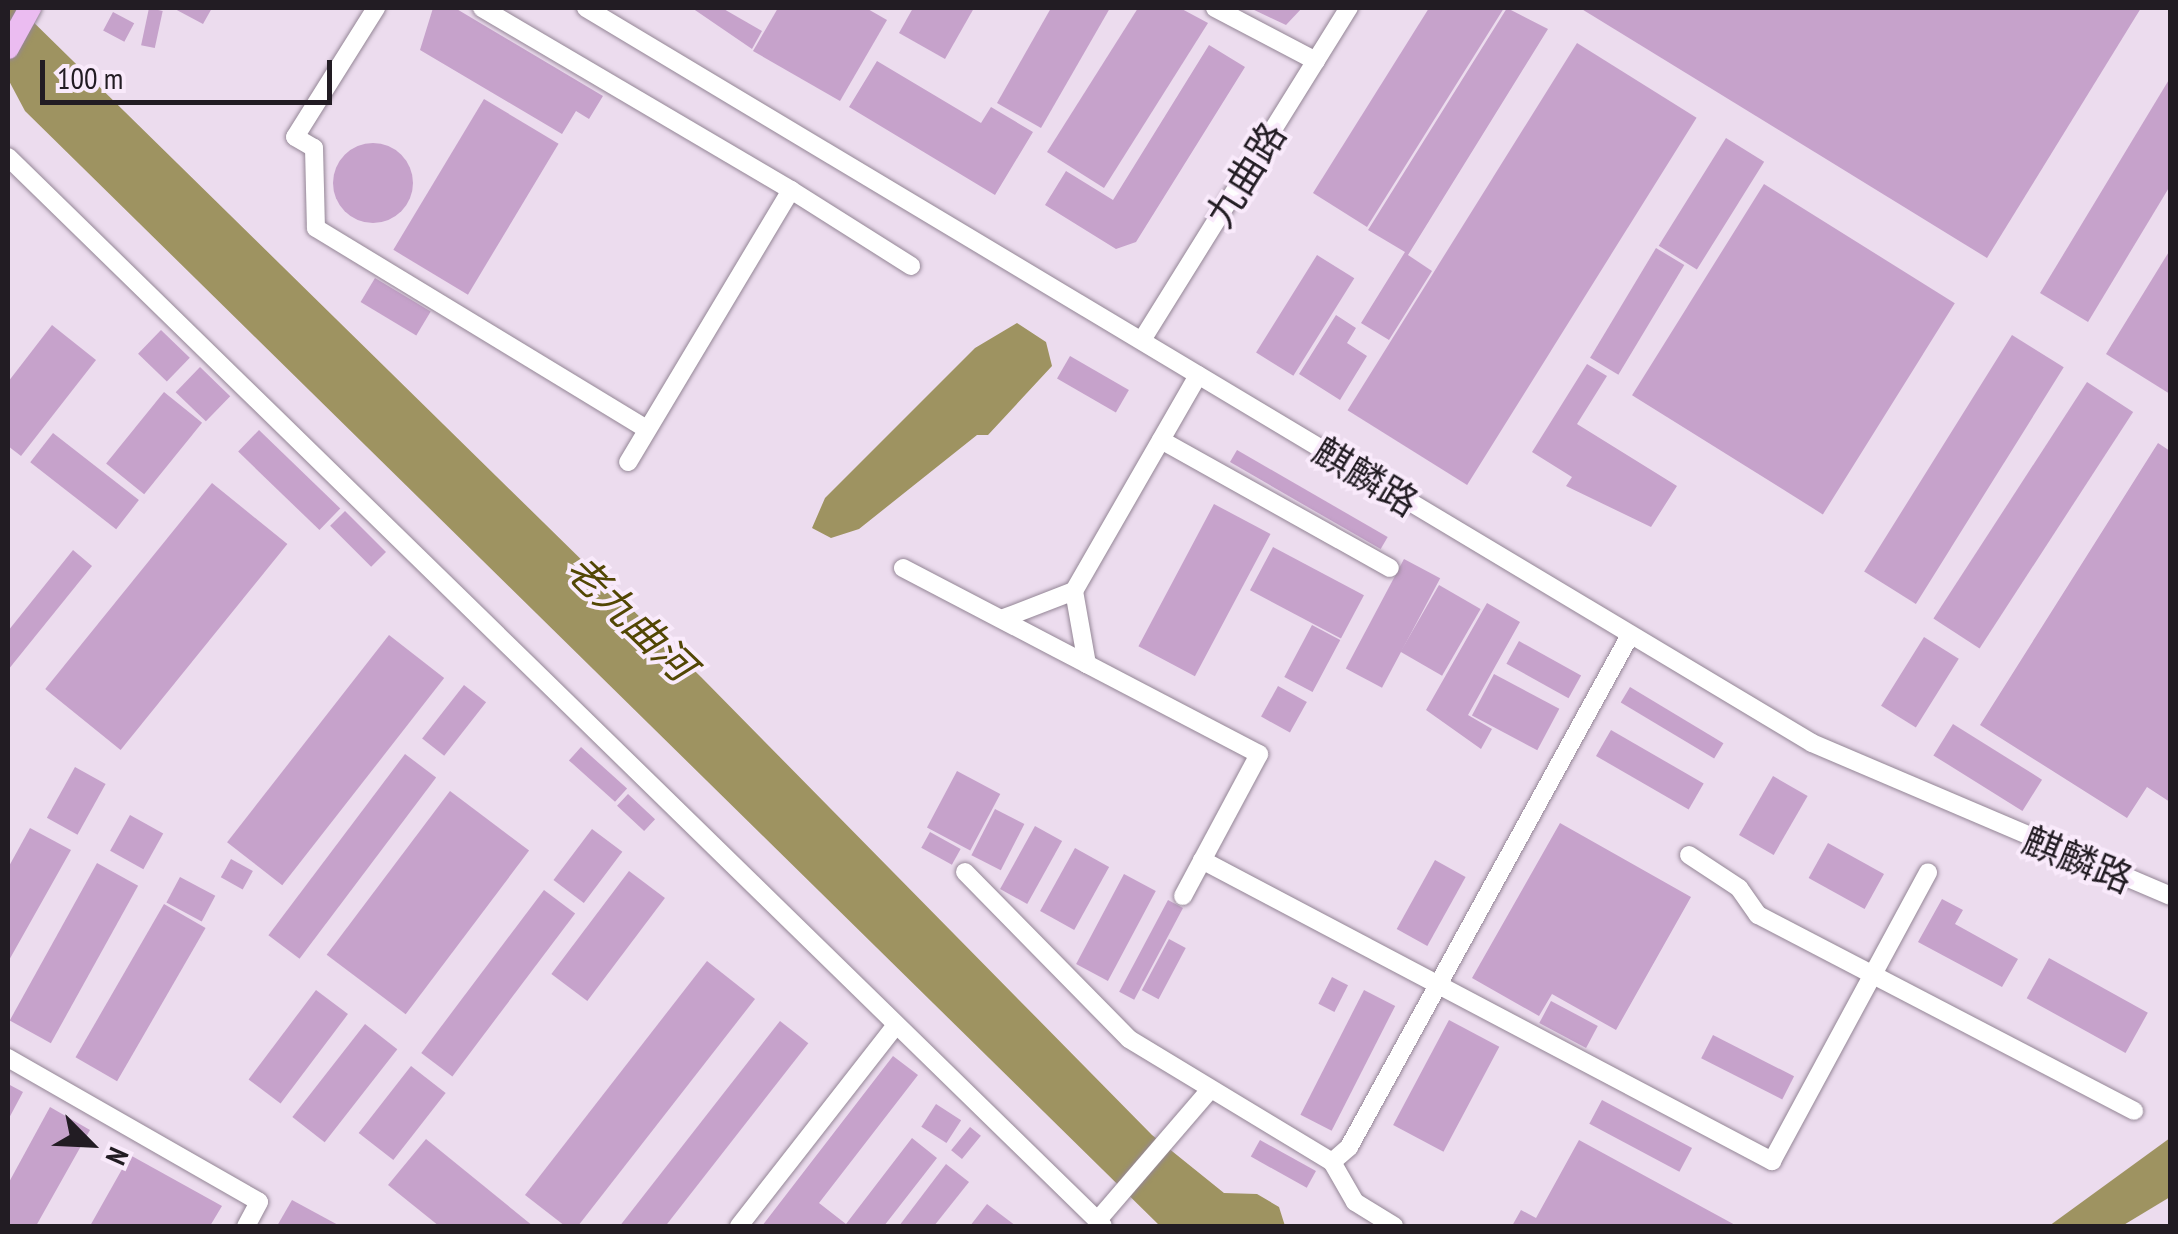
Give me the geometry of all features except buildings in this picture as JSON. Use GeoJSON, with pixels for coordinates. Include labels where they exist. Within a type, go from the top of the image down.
{"type":"FeatureCollection","features":[{"type":"Feature","properties":{"kind":"main road"},"geometry":{"type":"LineString","coordinates":[[8,48],[30,8]]}},
{"type":"Feature","properties":{"kind":"street"},"geometry":{"type":"LineString","coordinates":[[376,8],[294,137],[314,148],[316,228],[646,428]]}},
{"type":"Feature","properties":{"kind":"street"},"geometry":{"type":"LineString","coordinates":[[482,8],[911,266]]}},
{"type":"Feature","properties":{"kind":"street","name":"麒麟路"},"geometry":{"type":"LineString","coordinates":[[586,8],[1142,340],[1628,637],[1931,800],[2170,896]]}},
{"type":"Feature","properties":{"kind":"street"},"geometry":{"type":"LineString","coordinates":[[1215,8],[1316,62]]}},
{"type":"Feature","properties":{"kind":"street","name":"九曲路"},"geometry":{"type":"LineString","coordinates":[[1142,340],[1349,8]]}},
{"type":"Feature","properties":{"kind":"street"},"geometry":{"type":"LineString","coordinates":[[8,157],[1100,1224],[1116,1201],[1183,1130],[1208,1092]]}},
{"type":"Feature","properties":{"kind":"street"},"geometry":{"type":"LineString","coordinates":[[628,462],[790,190]]}},
{"type":"Feature","properties":{"kind":"street"},"geometry":{"type":"LineString","coordinates":[[1004,618],[1074,591],[1198,374]]}},
{"type":"Feature","properties":{"kind":"street"},"geometry":{"type":"LineString","coordinates":[[1161,440],[1390,568]]}},
{"type":"Feature","properties":{"kind":"street"},"geometry":{"type":"LineString","coordinates":[[902,568],[1259,754],[1183,896]]}},
{"type":"Feature","properties":{"kind":"street"},"geometry":{"type":"LineString","coordinates":[[1074,591],[1088,664]]}},
{"type":"Feature","properties":{"kind":"street"},"geometry":{"type":"LineString","coordinates":[[1332,1162],[1349,1147],[1628,637]]}},
{"type":"Feature","properties":{"kind":"street"},"geometry":{"type":"LineString","coordinates":[[1690,855],[1739,888],[1758,915],[2134,1111]]}},
{"type":"Feature","properties":{"kind":"street"},"geometry":{"type":"LineString","coordinates":[[1202,860],[1772,1161],[1928,874]]}},
{"type":"Feature","properties":{"kind":"street"},"geometry":{"type":"LineString","coordinates":[[965,872],[1129,1039],[1208,1092],[1332,1162],[1355,1202],[1394,1226]]}},
{"type":"Feature","properties":{"kind":"street"},"geometry":{"type":"LineString","coordinates":[[739,1226],[896,1025]]}},
{"type":"Feature","properties":{"kind":"street"},"geometry":{"type":"LineString","coordinates":[[8,1058],[260,1202],[246,1226]]}},
{"type":"Feature","properties":{"kind":"water","name":"老九曲河"},"geometry":{"type":"Polygon","coordinates":[[[8,8],[19,8],[701,677],[1152,1135],[1224,1193],[1257,1194],[1279,1207],[1285,1226],[1160,1226],[25,111],[8,79],[8,8]]]}},
{"type":"Feature","properties":{"kind":"water"},"geometry":{"type":"Polygon","coordinates":[[[1017,323],[1046,342],[1052,366],[988,435],[977,435],[859,529],[831,538],[812,528],[825,498],[975,348],[1017,323]]]}},
{"type":"Feature","properties":{"kind":"water"},"geometry":{"type":"Polygon","coordinates":[[[2170,1138],[2170,1197],[2122,1226],[2049,1226],[2170,1138]]]}}]}
